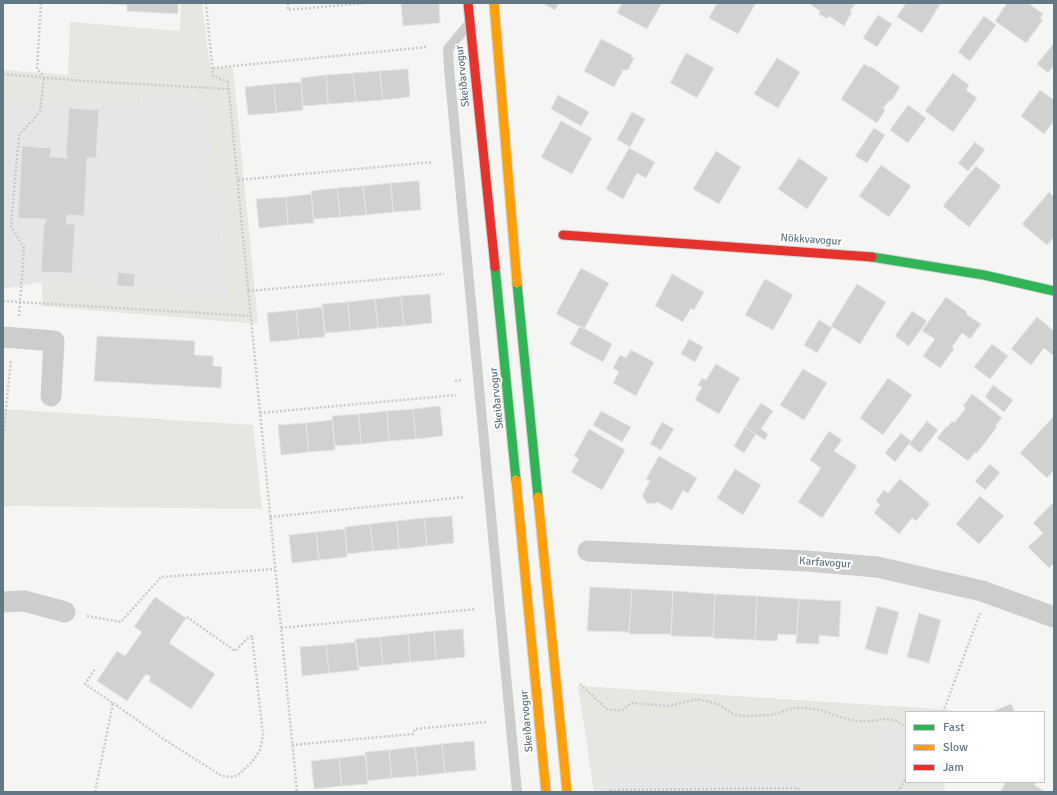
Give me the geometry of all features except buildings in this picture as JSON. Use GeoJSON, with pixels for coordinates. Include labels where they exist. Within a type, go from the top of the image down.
{"type":"FeatureCollection","features":[{"type":"Feature","properties":{"kind":"street","name":"Skeiðarvogur"},"geometry":{"type":"LineString","coordinates":[[468,3],[546,792]]}},
{"type":"Feature","properties":{"kind":"street"},"geometry":{"type":"LineString","coordinates":[[494,3],[517,279],[567,792]]}},
{"type":"Feature","properties":{"kind":"street","name":"Nökkvavogur"},"geometry":{"type":"LineString","coordinates":[[563,235],[869,256],[984,275],[1054,291]]}},
{"type":"Feature","properties":{"kind":"street"},"geometry":{"type":"LineString","coordinates":[[8,338],[54,341],[50,396]]}},
{"type":"Feature","properties":{"kind":"street","name":"Karfavogur"},"geometry":{"type":"LineString","coordinates":[[588,551],[807,561],[877,566],[982,591],[1054,617]]}},
{"type":"Feature","properties":{"kind":"street"},"geometry":{"type":"LineString","coordinates":[[3,602],[24,601],[65,612]]}},
{"type":"Feature","properties":{"kind":"lane"},"geometry":{"type":"LineString","coordinates":[[470,22],[448,49],[449,68],[517,792]]}},
{"type":"Feature","properties":{"kind":"path"},"geometry":{"type":"LineString","coordinates":[[41,3],[37,69],[44,76]]}},
{"type":"Feature","properties":{"kind":"path"},"geometry":{"type":"LineString","coordinates":[[206,3],[213,76],[228,82],[297,792]]}},
{"type":"Feature","properties":{"kind":"path"},"geometry":{"type":"LineString","coordinates":[[288,3],[288,10],[365,3]]}},
{"type":"Feature","properties":{"kind":"path"},"geometry":{"type":"LineString","coordinates":[[212,68],[427,47]]}},
{"type":"Feature","properties":{"kind":"path"},"geometry":{"type":"LineString","coordinates":[[3,74],[44,76],[84,81],[228,89]]}},
{"type":"Feature","properties":{"kind":"path"},"geometry":{"type":"LineString","coordinates":[[19,317],[24,248],[11,226],[19,134],[40,112],[44,76]]}},
{"type":"Feature","properties":{"kind":"path"},"geometry":{"type":"LineString","coordinates":[[238,180],[434,162]]}},
{"type":"Feature","properties":{"kind":"path"},"geometry":{"type":"LineString","coordinates":[[248,291],[444,274]]}},
{"type":"Feature","properties":{"kind":"path"},"geometry":{"type":"LineString","coordinates":[[3,301],[251,316]]}},
{"type":"Feature","properties":{"kind":"path"},"geometry":{"type":"LineString","coordinates":[[3,439],[8,338]]}},
{"type":"Feature","properties":{"kind":"path"},"geometry":{"type":"LineString","coordinates":[[260,414],[456,395]]}},
{"type":"Feature","properties":{"kind":"path"},"geometry":{"type":"LineString","coordinates":[[270,517],[465,497]]}},
{"type":"Feature","properties":{"kind":"path"},"geometry":{"type":"LineString","coordinates":[[65,612],[120,622],[160,577],[275,569]]}},
{"type":"Feature","properties":{"kind":"path"},"geometry":{"type":"LineString","coordinates":[[943,711],[982,609],[982,591]]}},
{"type":"Feature","properties":{"kind":"path"},"geometry":{"type":"LineString","coordinates":[[281,628],[476,609]]}},
{"type":"Feature","properties":{"kind":"path"},"geometry":{"type":"LineString","coordinates":[[95,670],[85,684],[165,740],[222,776],[233,777],[238,775],[252,762],[260,750],[263,735],[252,636],[235,651],[187,617]]}},
{"type":"Feature","properties":{"kind":"path"},"geometry":{"type":"LineString","coordinates":[[577,682],[587,689],[607,709],[621,711],[632,702],[669,706],[698,699],[718,704],[733,714],[742,716],[773,715],[792,708],[807,708],[821,710],[855,721],[872,722],[884,719],[895,720],[905,726]]}},
{"type":"Feature","properties":{"kind":"path"},"geometry":{"type":"LineString","coordinates":[[95,792],[113,703]]}},
{"type":"Feature","properties":{"kind":"path"},"geometry":{"type":"LineString","coordinates":[[292,745],[413,734],[415,729],[487,722]]}},
{"type":"Feature","properties":{"kind":"path"},"geometry":{"type":"LineString","coordinates":[[898,792],[905,780]]}},
{"type":"Feature","properties":{"kind":"path"},"geometry":{"type":"LineString","coordinates":[[608,792],[608,790],[798,788],[799,792]]}},
{"type":"Feature","properties":{"kind":"shaded area"},"geometry":{"type":"Polygon","coordinates":[[[181,3],[202,3],[210,67],[233,68],[258,324],[42,306],[42,282],[71,283],[228,297],[206,100],[137,95],[136,107],[3,99],[3,70],[68,75],[70,22],[180,31],[181,3]]]}},
{"type":"Feature","properties":{"kind":"shaded area"},"geometry":{"type":"Polygon","coordinates":[[[137,95],[206,100],[228,297],[71,283],[42,282],[3,289],[3,99],[136,107],[137,95]]]}},
{"type":"Feature","properties":{"kind":"shaded area"},"geometry":{"type":"Polygon","coordinates":[[[3,409],[253,425],[262,509],[3,506],[3,409]]]}},
{"type":"Feature","properties":{"kind":"shaded area"},"geometry":{"type":"Polygon","coordinates":[[[578,686],[953,710],[905,711],[905,783],[945,783],[944,792],[594,792],[578,686]]]}},
{"type":"Feature","properties":{"kind":"shaded area"},"geometry":{"type":"Polygon","coordinates":[[[578,686],[933,709],[932,711],[905,711],[905,733],[878,728],[877,779],[733,773],[608,764],[611,715],[736,724],[855,727],[607,711],[606,792],[598,792],[582,695],[578,686]]]}},
{"type":"Feature","properties":{"kind":"shaded area"},"geometry":{"type":"Polygon","coordinates":[[[910,783],[934,783],[934,792],[906,792],[910,783]]]}},
{"type":"Feature","properties":{"kind":"traffic: fast"},"geometry":{"type":"LineString","coordinates":[[872,257],[984,275],[1054,291]]}},
{"type":"Feature","properties":{"kind":"traffic: fast"},"geometry":{"type":"LineString","coordinates":[[495,267],[516,480]]}},
{"type":"Feature","properties":{"kind":"traffic: fast"},"geometry":{"type":"LineString","coordinates":[[517,283],[538,497]]}},
{"type":"Feature","properties":{"kind":"traffic: slow"},"geometry":{"type":"LineString","coordinates":[[494,3],[517,283]]}},
{"type":"Feature","properties":{"kind":"traffic: slow"},"geometry":{"type":"LineString","coordinates":[[516,480],[546,792]]}},
{"type":"Feature","properties":{"kind":"traffic: slow"},"geometry":{"type":"LineString","coordinates":[[538,497],[567,792]]}},
{"type":"Feature","properties":{"kind":"traffic: jam"},"geometry":{"type":"LineString","coordinates":[[468,3],[495,267]]}},
{"type":"Feature","properties":{"kind":"traffic: jam"},"geometry":{"type":"LineString","coordinates":[[563,235],[872,257]]}}]}
